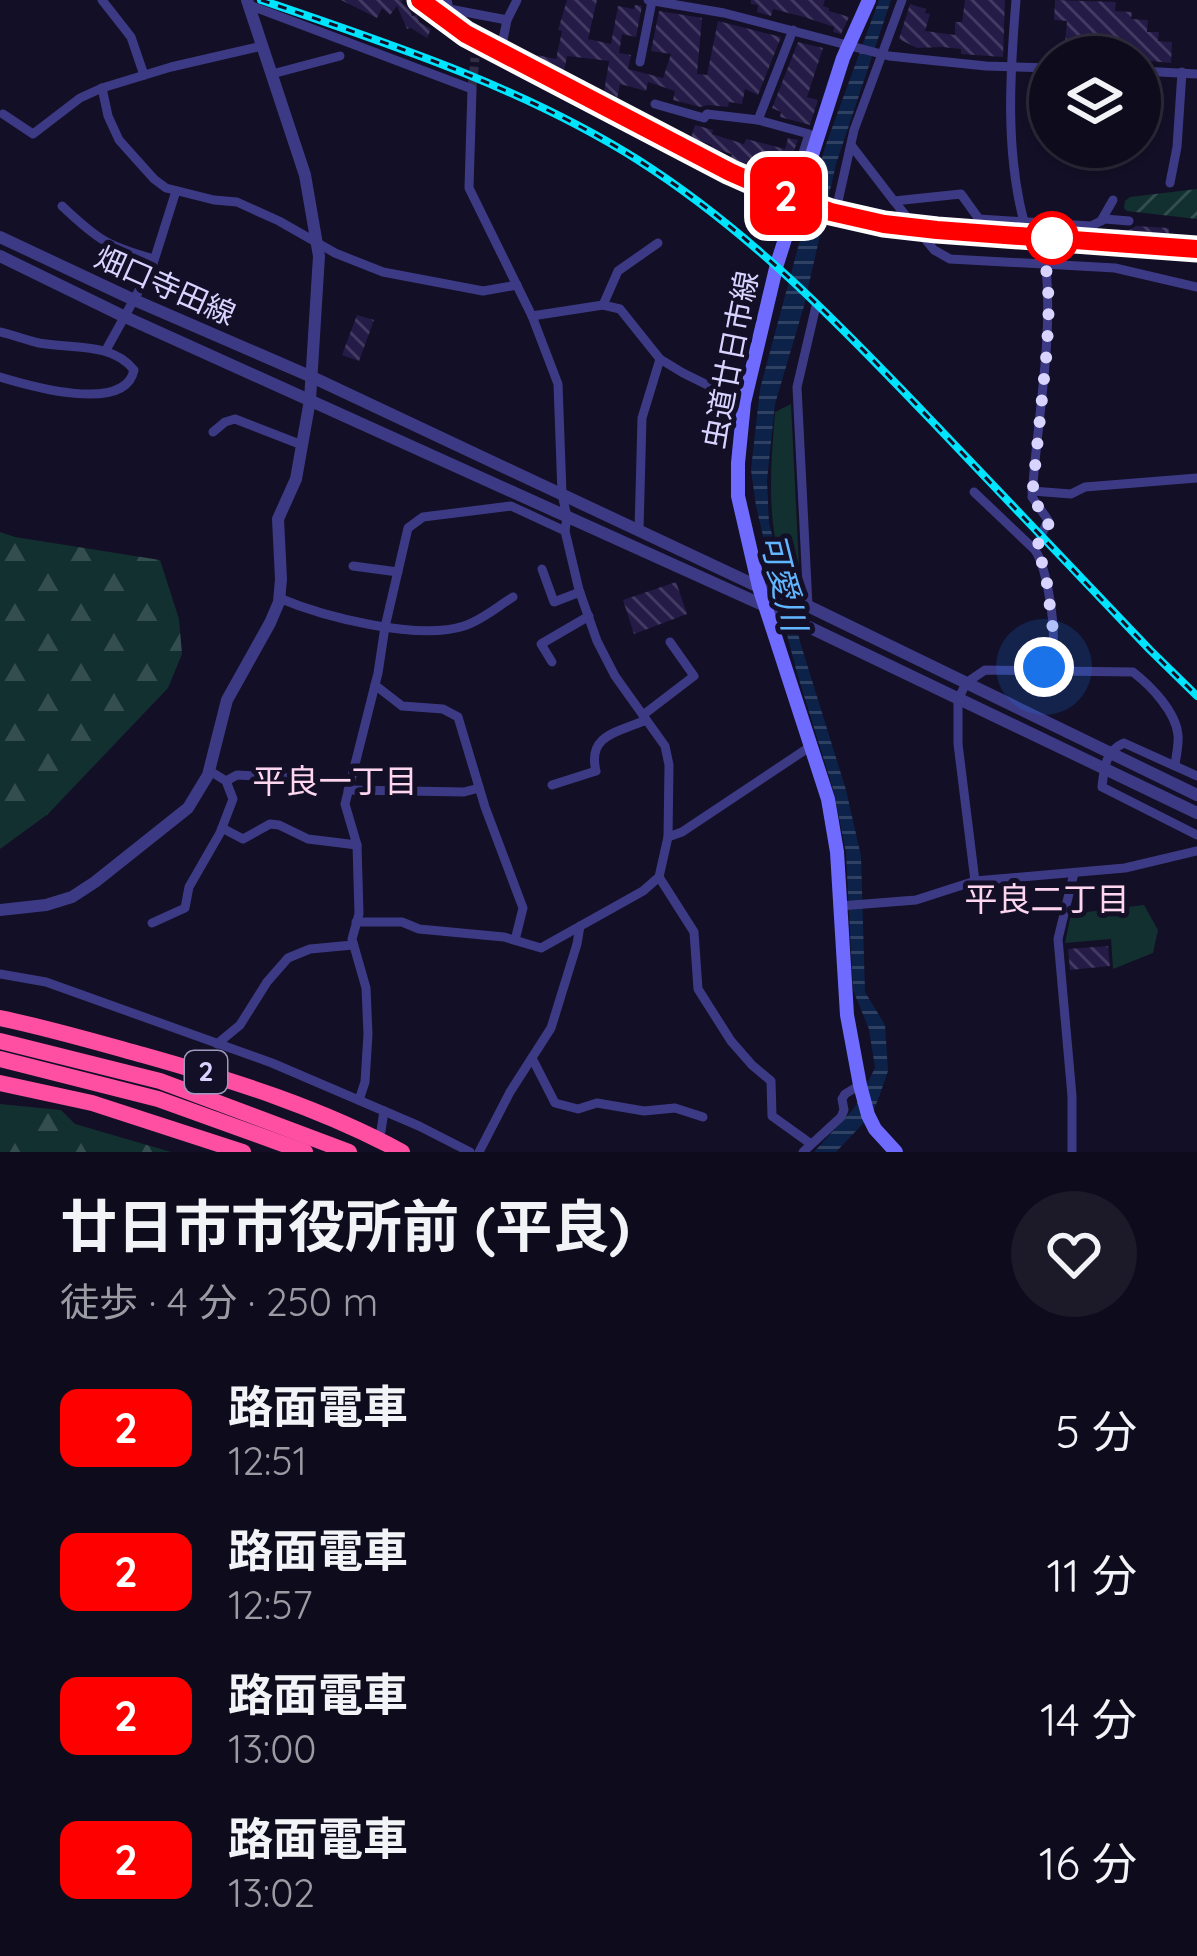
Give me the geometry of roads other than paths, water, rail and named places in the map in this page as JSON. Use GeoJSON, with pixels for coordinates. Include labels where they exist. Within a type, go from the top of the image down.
{"type":"FeatureCollection","features":[{"type":"Feature","properties":{"kind":"highway","name":"2"},"geometry":{"type":"LineString","coordinates":[[0,1018],[223,1077],[364,1131],[402,1152]]}},
{"type":"Feature","properties":{"kind":"highway","name":"2"},"geometry":{"type":"LineString","coordinates":[[0,1040],[160,1081],[349,1152]]}},
{"type":"Feature","properties":{"kind":"highway","name":"2"},"geometry":{"type":"LineString","coordinates":[[0,1059],[158,1099],[305,1152]]}},
{"type":"Feature","properties":{"kind":"highway","name":"2"},"geometry":{"type":"LineString","coordinates":[[0,1083],[92,1103],[243,1152]]}},
{"type":"Feature","properties":{"kind":"main road","name":"虫道廿日市線"},"geometry":{"type":"LineString","coordinates":[[869,0],[777,264],[744,403],[738,496],[828,799],[844,907],[847,1015],[861,1088],[875,1129],[896,1152]]}},
{"type":"Feature","properties":{"kind":"street"},"geometry":{"type":"LineString","coordinates":[[101,0],[131,37],[144,75]]}},
{"type":"Feature","properties":{"kind":"street"},"geometry":{"type":"LineString","coordinates":[[447,0],[449,9],[507,20]]}},
{"type":"Feature","properties":{"kind":"street"},"geometry":{"type":"LineString","coordinates":[[501,49],[517,0]]}},
{"type":"Feature","properties":{"kind":"street"},"geometry":{"type":"LineString","coordinates":[[640,62],[650,0],[724,13],[879,54],[1029,67]]}},
{"type":"Feature","properties":{"kind":"street"},"geometry":{"type":"LineString","coordinates":[[836,210],[850,145],[902,0]]}},
{"type":"Feature","properties":{"kind":"street"},"geometry":{"type":"LineString","coordinates":[[1016,0],[1013,170],[1024,222]]}},
{"type":"Feature","properties":{"kind":"street"},"geometry":{"type":"LineString","coordinates":[[0,910],[46,905],[84,890],[188,808],[210,771],[227,700],[271,623],[279,598],[278,519],[296,479],[310,400],[317,242],[305,175],[248,3]]}},
{"type":"Feature","properties":{"kind":"street"},"geometry":{"type":"LineString","coordinates":[[248,3],[472,89],[470,188],[532,316],[558,384],[562,494],[580,592],[597,641],[664,746],[670,765],[668,837],[658,877],[541,948],[515,940],[419,929],[402,922],[356,922]]}},
{"type":"Feature","properties":{"kind":"street"},"geometry":{"type":"LineString","coordinates":[[758,120],[793,30]]}},
{"type":"Feature","properties":{"kind":"street"},"geometry":{"type":"LineString","coordinates":[[3,114],[33,134],[80,98],[102,88],[262,46]]}},
{"type":"Feature","properties":{"kind":"street"},"geometry":{"type":"LineString","coordinates":[[272,74],[340,56]]}},
{"type":"Feature","properties":{"kind":"street"},"geometry":{"type":"LineString","coordinates":[[1161,71],[1197,74]]}},
{"type":"Feature","properties":{"kind":"street"},"geometry":{"type":"LineString","coordinates":[[1170,183],[1182,71]]}},
{"type":"Feature","properties":{"kind":"street"},"geometry":{"type":"LineString","coordinates":[[102,88],[119,140],[154,179],[176,190],[237,202],[369,267],[483,291],[517,285]]}},
{"type":"Feature","properties":{"kind":"street"},"geometry":{"type":"LineString","coordinates":[[655,104],[704,118],[707,114],[758,120],[809,134],[801,159],[807,167]]}},
{"type":"Feature","properties":{"kind":"street"},"geometry":{"type":"LineString","coordinates":[[850,145],[941,255],[960,261],[1115,268],[1197,287]]}},
{"type":"Feature","properties":{"kind":"street"},"geometry":{"type":"LineString","coordinates":[[106,350],[154,260],[176,190]]}},
{"type":"Feature","properties":{"kind":"street"},"geometry":{"type":"LineString","coordinates":[[894,201],[961,194],[979,219],[1092,226],[1129,220]]}},
{"type":"Feature","properties":{"kind":"street"},"geometry":{"type":"LineString","coordinates":[[1101,221],[1113,200]]}},
{"type":"Feature","properties":{"kind":"street"},"geometry":{"type":"LineString","coordinates":[[62,206],[110,247],[154,260]]}},
{"type":"Feature","properties":{"kind":"street","name":"畑口寺田線"},"geometry":{"type":"LineString","coordinates":[[0,237],[639,530],[768,599]]}},
{"type":"Feature","properties":{"kind":"street"},"geometry":{"type":"LineString","coordinates":[[603,305],[618,272],[658,242]]}},
{"type":"Feature","properties":{"kind":"street"},"geometry":{"type":"LineString","coordinates":[[0,258],[566,524]]}},
{"type":"Feature","properties":{"kind":"street"},"geometry":{"type":"LineString","coordinates":[[1035,550],[1049,523],[1032,497],[1047,349],[1046,266]]}},
{"type":"Feature","properties":{"kind":"street"},"geometry":{"type":"LineString","coordinates":[[532,316],[603,305],[620,309],[660,359],[744,403]]}},
{"type":"Feature","properties":{"kind":"street"},"geometry":{"type":"LineString","coordinates":[[806,606],[797,387],[816,306]]}},
{"type":"Feature","properties":{"kind":"street"},"geometry":{"type":"LineString","coordinates":[[0,332],[40,343],[106,350],[134,370],[124,388],[76,394],[0,377]]}},
{"type":"Feature","properties":{"kind":"street"},"geometry":{"type":"LineString","coordinates":[[639,530],[642,418],[660,359]]}},
{"type":"Feature","properties":{"kind":"street"},"geometry":{"type":"LineString","coordinates":[[213,432],[236,418],[302,445]]}},
{"type":"Feature","properties":{"kind":"street"},"geometry":{"type":"LineString","coordinates":[[1033,491],[1071,494],[1085,488],[1197,478]]}},
{"type":"Feature","properties":{"kind":"street"},"geometry":{"type":"LineString","coordinates":[[974,492],[1035,550],[1045,568],[1054,638],[1050,658],[1040,670]]}},
{"type":"Feature","properties":{"kind":"street"},"geometry":{"type":"LineString","coordinates":[[359,1100],[368,1034],[366,988],[353,945],[358,914],[356,845],[345,804],[409,528],[423,517],[511,506],[768,599],[806,606],[1197,795]]}},
{"type":"Feature","properties":{"kind":"street"},"geometry":{"type":"LineString","coordinates":[[352,566],[398,572]]}},
{"type":"Feature","properties":{"kind":"street"},"geometry":{"type":"LineString","coordinates":[[542,569],[554,602],[580,592]]}},
{"type":"Feature","properties":{"kind":"street"},"geometry":{"type":"LineString","coordinates":[[279,598],[385,627],[433,632],[462,626],[513,597]]}},
{"type":"Feature","properties":{"kind":"street"},"geometry":{"type":"LineString","coordinates":[[768,599],[806,627],[1197,813]]}},
{"type":"Feature","properties":{"kind":"street"},"geometry":{"type":"LineString","coordinates":[[551,662],[537,640],[589,616]]}},
{"type":"Feature","properties":{"kind":"street"},"geometry":{"type":"LineString","coordinates":[[552,784],[596,771],[592,754],[597,743],[645,718],[694,676],[670,642]]}},
{"type":"Feature","properties":{"kind":"street"},"geometry":{"type":"LineString","coordinates":[[975,881],[958,744],[958,700],[966,683],[985,670],[1133,672],[1164,704],[1178,732],[1175,765]]}},
{"type":"Feature","properties":{"kind":"street"},"geometry":{"type":"LineString","coordinates":[[375,685],[402,706],[443,709],[458,717],[523,908],[515,940]]}},
{"type":"Feature","properties":{"kind":"street"},"geometry":{"type":"LineString","coordinates":[[1197,776],[1124,743],[1110,753],[1102,788],[1197,835]]}},
{"type":"Feature","properties":{"kind":"street"},"geometry":{"type":"LineString","coordinates":[[668,837],[812,746]]}},
{"type":"Feature","properties":{"kind":"street"},"geometry":{"type":"LineString","coordinates":[[152,923],[185,908],[189,887],[223,828],[233,799],[226,781],[210,771]]}},
{"type":"Feature","properties":{"kind":"street"},"geometry":{"type":"LineString","coordinates":[[226,781],[237,775],[290,774]]}},
{"type":"Feature","properties":{"kind":"street"},"geometry":{"type":"LineString","coordinates":[[348,790],[464,792],[479,788]]}},
{"type":"Feature","properties":{"kind":"street"},"geometry":{"type":"LineString","coordinates":[[223,828],[243,839],[270,824],[280,825],[308,839],[356,845]]}},
{"type":"Feature","properties":{"kind":"street"},"geometry":{"type":"LineString","coordinates":[[844,907],[916,900],[975,881],[1125,868],[1197,851]]}},
{"type":"Feature","properties":{"kind":"street"},"geometry":{"type":"LineString","coordinates":[[1072,1152],[1072,1096],[1058,939],[1074,874]]}},
{"type":"Feature","properties":{"kind":"street"},"geometry":{"type":"LineString","coordinates":[[658,877],[694,932],[698,989],[730,1041],[771,1081],[772,1116],[807,1148],[842,1117],[845,1094],[861,1088]]}},
{"type":"Feature","properties":{"kind":"street"},"geometry":{"type":"LineString","coordinates":[[0,974],[46,982],[272,1063],[474,1152],[550,1028],[580,926]]}},
{"type":"Feature","properties":{"kind":"street"},"geometry":{"type":"LineString","coordinates":[[218,1045],[240,1025],[287,958],[310,949],[353,945]]}},
{"type":"Feature","properties":{"kind":"street"},"geometry":{"type":"LineString","coordinates":[[532,1058],[555,1102],[578,1109],[597,1103],[644,1112],[675,1108],[703,1117]]}},
{"type":"Feature","properties":{"kind":"street"},"geometry":{"type":"LineString","coordinates":[[381,1131],[384,1111]]}},
{"type":"Feature","properties":{"kind":"water","name":"可愛川"},"geometry":{"type":"Polygon","coordinates":[[[879,0],[891,0],[836,164],[804,306],[775,404],[767,480],[769,523],[861,856],[865,992],[885,1025],[888,1071],[872,1114],[836,1152],[814,1152],[855,1107],[875,1068],[869,1029],[853,990],[846,853],[834,792],[779,604],[751,470],[760,389],[825,147],[879,0]]]}},
{"type":"Feature","properties":{"kind":"tunnel"},"geometry":{"type":"LineString","coordinates":[[472,89],[475,58]]}},
{"type":"Feature","properties":{"kind":"tram line"},"geometry":{"type":"LineString","coordinates":[[411,0],[463,40],[728,177],[829,217],[937,236],[1197,255]]}},
{"type":"Feature","properties":{"kind":"tram line","name":"2"},"geometry":{"type":"LineString","coordinates":[[420,0],[466,34],[730,172],[831,212],[937,230],[1197,249]]}},
{"type":"Feature","properties":{"kind":"railway"},"geometry":{"type":"LineString","coordinates":[[261,0],[502,89],[594,134],[679,188],[756,248],[827,314],[1197,696]]}},
{"type":"Feature","properties":{"kind":"district","name":"平良一丁目"},"geometry":{"type":"Point","coordinates":[335,781]}},
{"type":"Feature","properties":{"kind":"district","name":"平良二丁目"},"geometry":{"type":"Point","coordinates":[1047,899]}}]}
